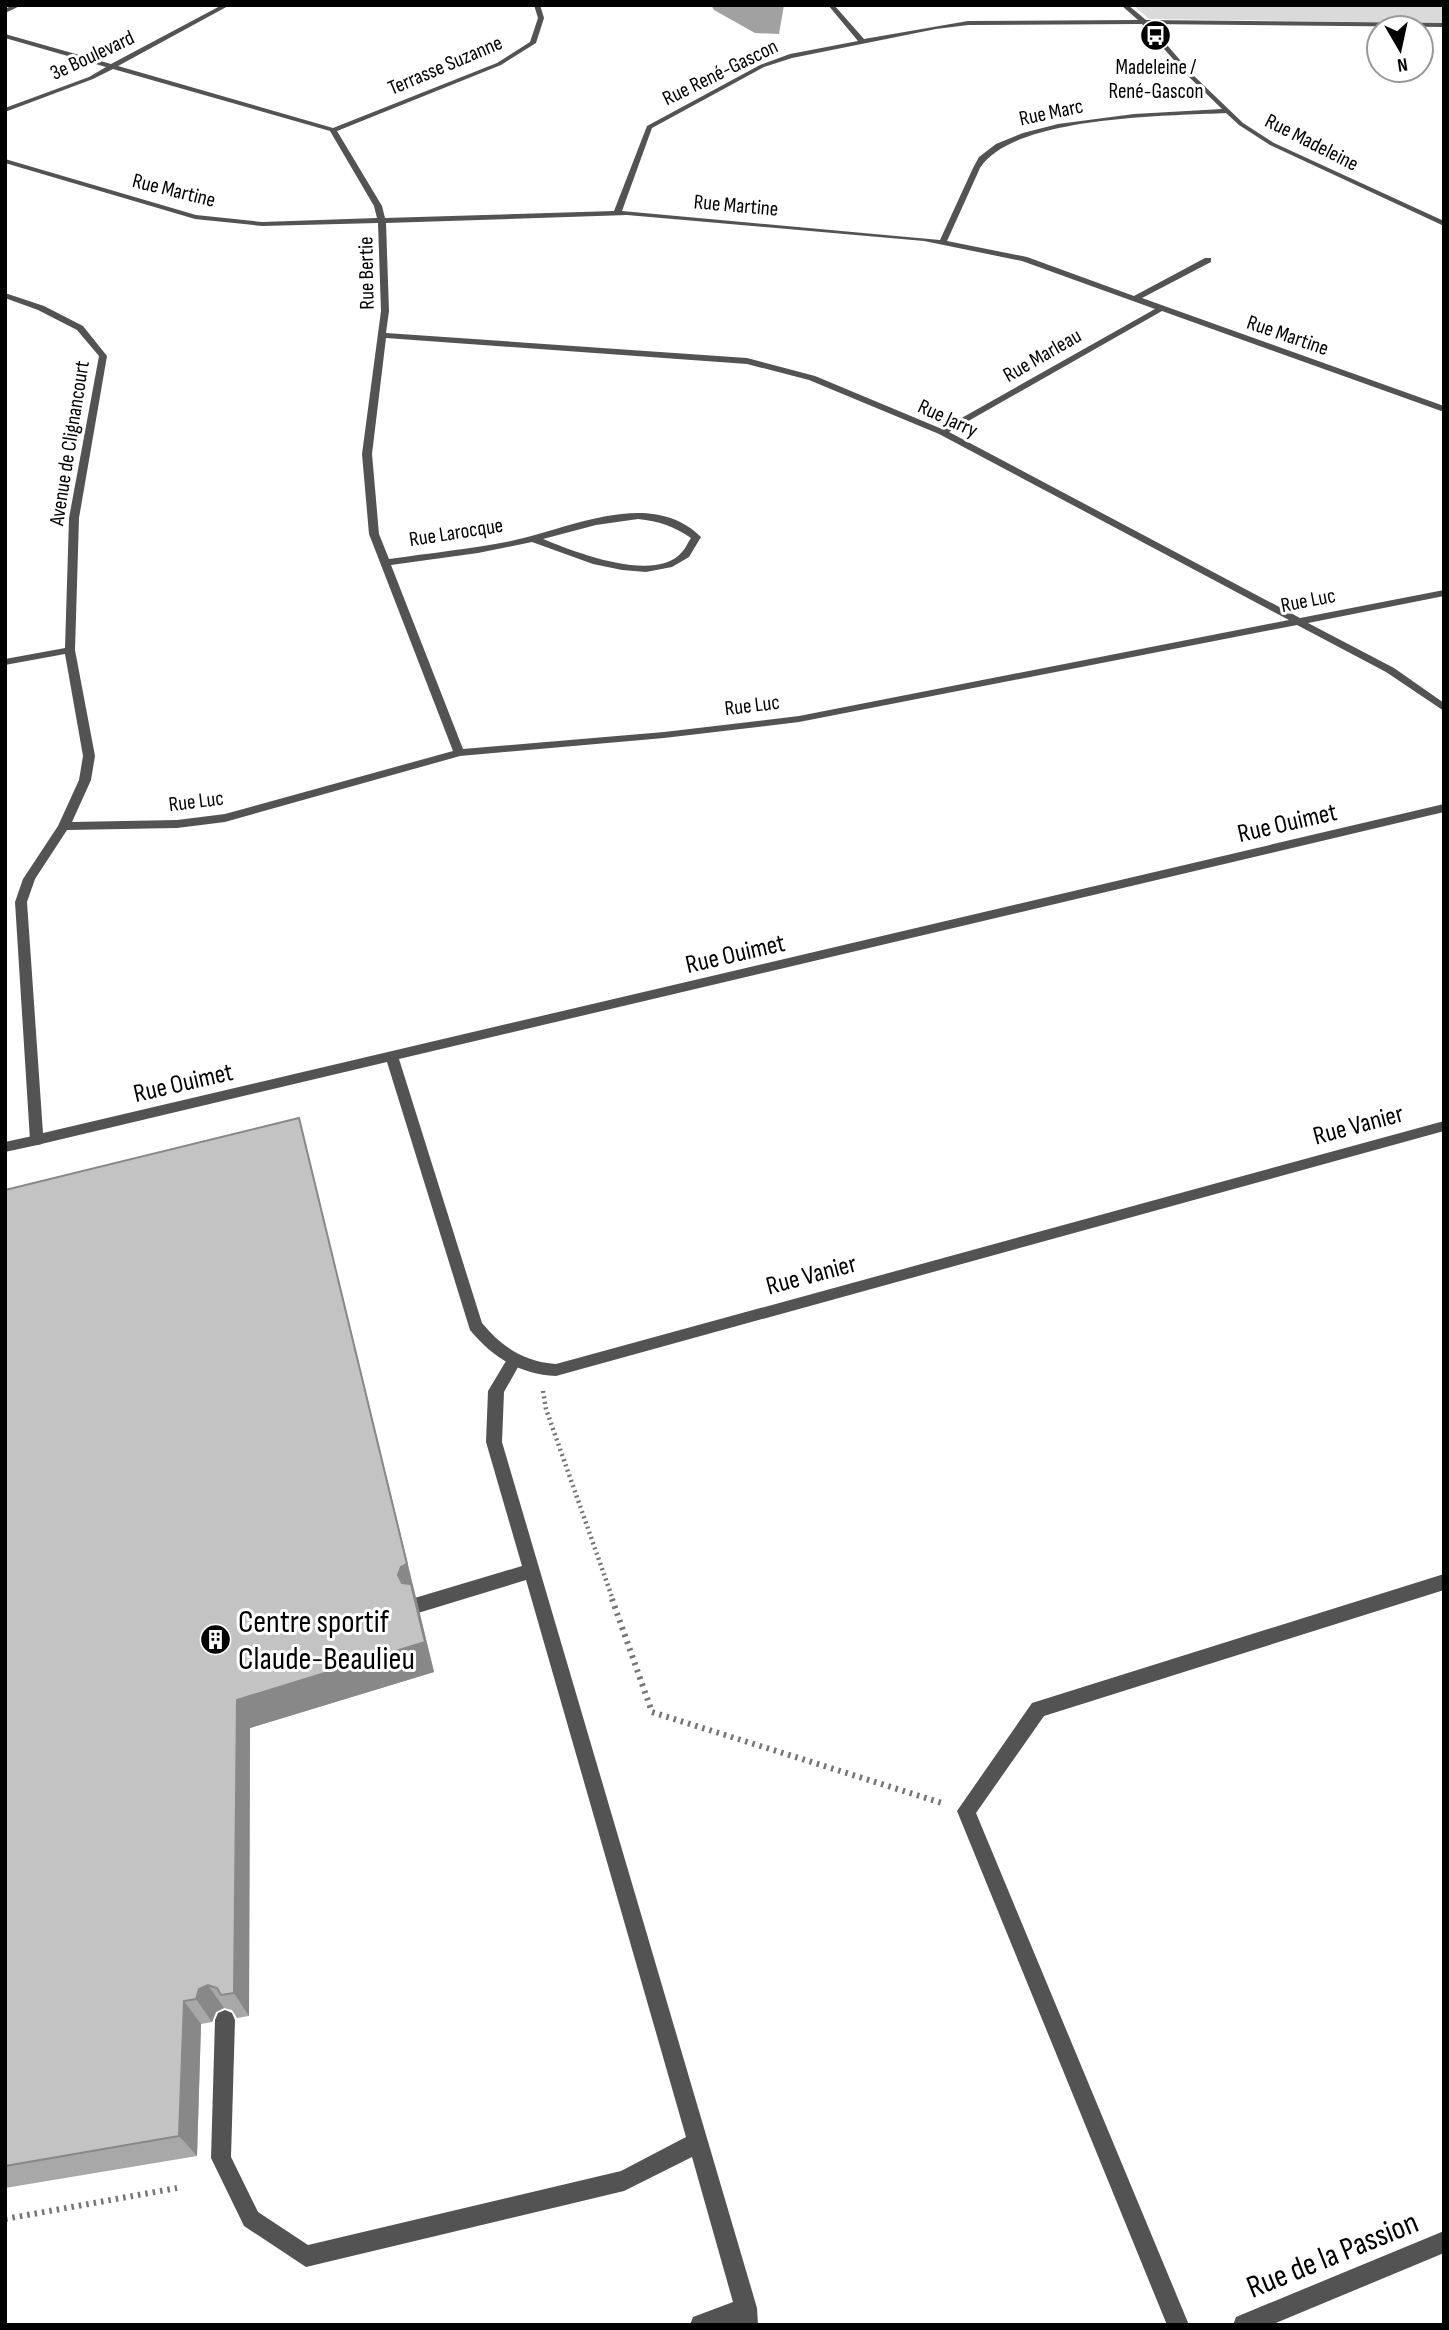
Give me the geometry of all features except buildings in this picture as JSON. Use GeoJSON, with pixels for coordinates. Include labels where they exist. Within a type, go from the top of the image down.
{"type":"FeatureCollection","features":[{"type":"Feature","properties":{"kind":"street"},"geometry":{"type":"LineString","coordinates":[[5,11],[19,5]]}},
{"type":"Feature","properties":{"kind":"street","name":"3e Boulevard"},"geometry":{"type":"LineString","coordinates":[[5,110],[91,78],[227,5]]}},
{"type":"Feature","properties":{"kind":"street","name":"Terrasse Suzanne"},"geometry":{"type":"LineString","coordinates":[[333,130],[499,64],[533,43],[541,18],[537,5]]}},
{"type":"Feature","properties":{"kind":"street"},"geometry":{"type":"LineString","coordinates":[[831,5],[861,40]]}},
{"type":"Feature","properties":{"kind":"street","name":"Rue Madeleine"},"geometry":{"type":"LineString","coordinates":[[1124,5],[1144,22],[1162,46],[1241,124],[1272,144],[1444,224]]}},
{"type":"Feature","properties":{"kind":"street","name":"Rue René-Gascon"},"geometry":{"type":"LineString","coordinates":[[617,213],[649,128],[762,66],[790,56],[861,40],[968,23],[1444,25]]}},
{"type":"Feature","properties":{"kind":"street"},"geometry":{"type":"LineString","coordinates":[[5,36],[333,130]]}},
{"type":"Feature","properties":{"kind":"street","name":"Rue Marc"},"geometry":{"type":"LineString","coordinates":[[943,242],[982,158],[1006,140],[1087,121],[1226,111]]}},
{"type":"Feature","properties":{"kind":"street","name":"Rue Bertie"},"geometry":{"type":"LineString","coordinates":[[333,130],[378,206],[384,231],[385,311],[367,454],[374,534],[459,752]]}},
{"type":"Feature","properties":{"kind":"street","name":"Rue Martine"},"geometry":{"type":"LineString","coordinates":[[5,161],[195,218],[261,224],[617,213],[943,242],[1024,259],[1444,409]]}},
{"type":"Feature","properties":{"kind":"street"},"geometry":{"type":"LineString","coordinates":[[1134,299],[1208,260]]}},
{"type":"Feature","properties":{"kind":"street","name":"Avenue de Clignancourt"},"geometry":{"type":"LineString","coordinates":[[5,295],[41,308],[80,328],[103,356],[74,518],[70,650],[89,755],[85,780],[64,826],[29,879],[21,902],[37,1140]]}},
{"type":"Feature","properties":{"kind":"street","name":"Rue Marleau"},"geometry":{"type":"LineString","coordinates":[[942,432],[1160,309]]}},
{"type":"Feature","properties":{"kind":"street","name":"Rue Jarry"},"geometry":{"type":"LineString","coordinates":[[382,335],[747,361],[812,378],[942,432],[1390,670],[1444,708]]}},
{"type":"Feature","properties":{"kind":"street","name":"Rue Larocque"},"geometry":{"type":"LineString","coordinates":[[385,563],[533,539],[589,522],[636,515],[682,525],[695,537],[692,549],[680,561],[650,568],[582,559],[533,539]]}},
{"type":"Feature","properties":{"kind":"street","name":"Rue Luc"},"geometry":{"type":"LineString","coordinates":[[64,826],[177,824],[225,818],[459,752],[664,735],[799,719],[1444,593]]}},
{"type":"Feature","properties":{"kind":"street"},"geometry":{"type":"LineString","coordinates":[[5,662],[70,650]]}},
{"type":"Feature","properties":{"kind":"street","name":"Rue Ouimet"},"geometry":{"type":"LineString","coordinates":[[5,1147],[1444,808]]}},
{"type":"Feature","properties":{"kind":"street","name":"Rue Vanier"},"geometry":{"type":"LineString","coordinates":[[392,1057],[475,1326],[492,1347],[514,1360],[540,1370],[556,1370],[1444,1125]]}},
{"type":"Feature","properties":{"kind":"street"},"geometry":{"type":"LineString","coordinates":[[514,1360],[496,1391],[494,1442],[747,2316],[701,2325]]}},
{"type":"Feature","properties":{"kind":"street"},"geometry":{"type":"LineString","coordinates":[[418,1605],[531,1571]]}},
{"type":"Feature","properties":{"kind":"street"},"geometry":{"type":"LineString","coordinates":[[1178,2325],[966,1811],[1038,1709],[1444,1582]]}},
{"type":"Feature","properties":{"kind":"street"},"geometry":{"type":"LineString","coordinates":[[225,2020],[221,2158],[251,2219],[306,2256],[624,2181],[698,2141]]}},
{"type":"Feature","properties":{"kind":"street","name":"Rue de la Passion"},"geometry":{"type":"LineString","coordinates":[[1244,2325],[1444,2242]]}},
{"type":"Feature","properties":{"kind":"path"},"geometry":{"type":"LineString","coordinates":[[540,1370],[546,1409],[652,1712],[966,1811]]}},
{"type":"Feature","properties":{"kind":"path"},"geometry":{"type":"LineString","coordinates":[[5,2219],[177,2188]]}},
{"type":"Feature","properties":{"kind":"shaded area"},"geometry":{"type":"Polygon","coordinates":[[[711,5],[784,5],[779,34],[755,33],[714,10],[711,5]]]}},
{"type":"Feature","properties":{"kind":"shaded area"},"geometry":{"type":"Polygon","coordinates":[[[1133,5],[1444,5],[1444,23],[1435,23],[1435,14],[1365,14],[1365,22],[1149,19],[1133,5]]]}},
{"type":"Feature","properties":{"kind":"place","name":"Madeleine / René-Gascon"},"geometry":{"type":"Point","coordinates":[1156,35]}},
{"type":"Feature","properties":{"kind":"place","name":"Centre sportif Claude-Beaulieu"},"geometry":{"type":"Point","coordinates":[215,1639]}}]}
